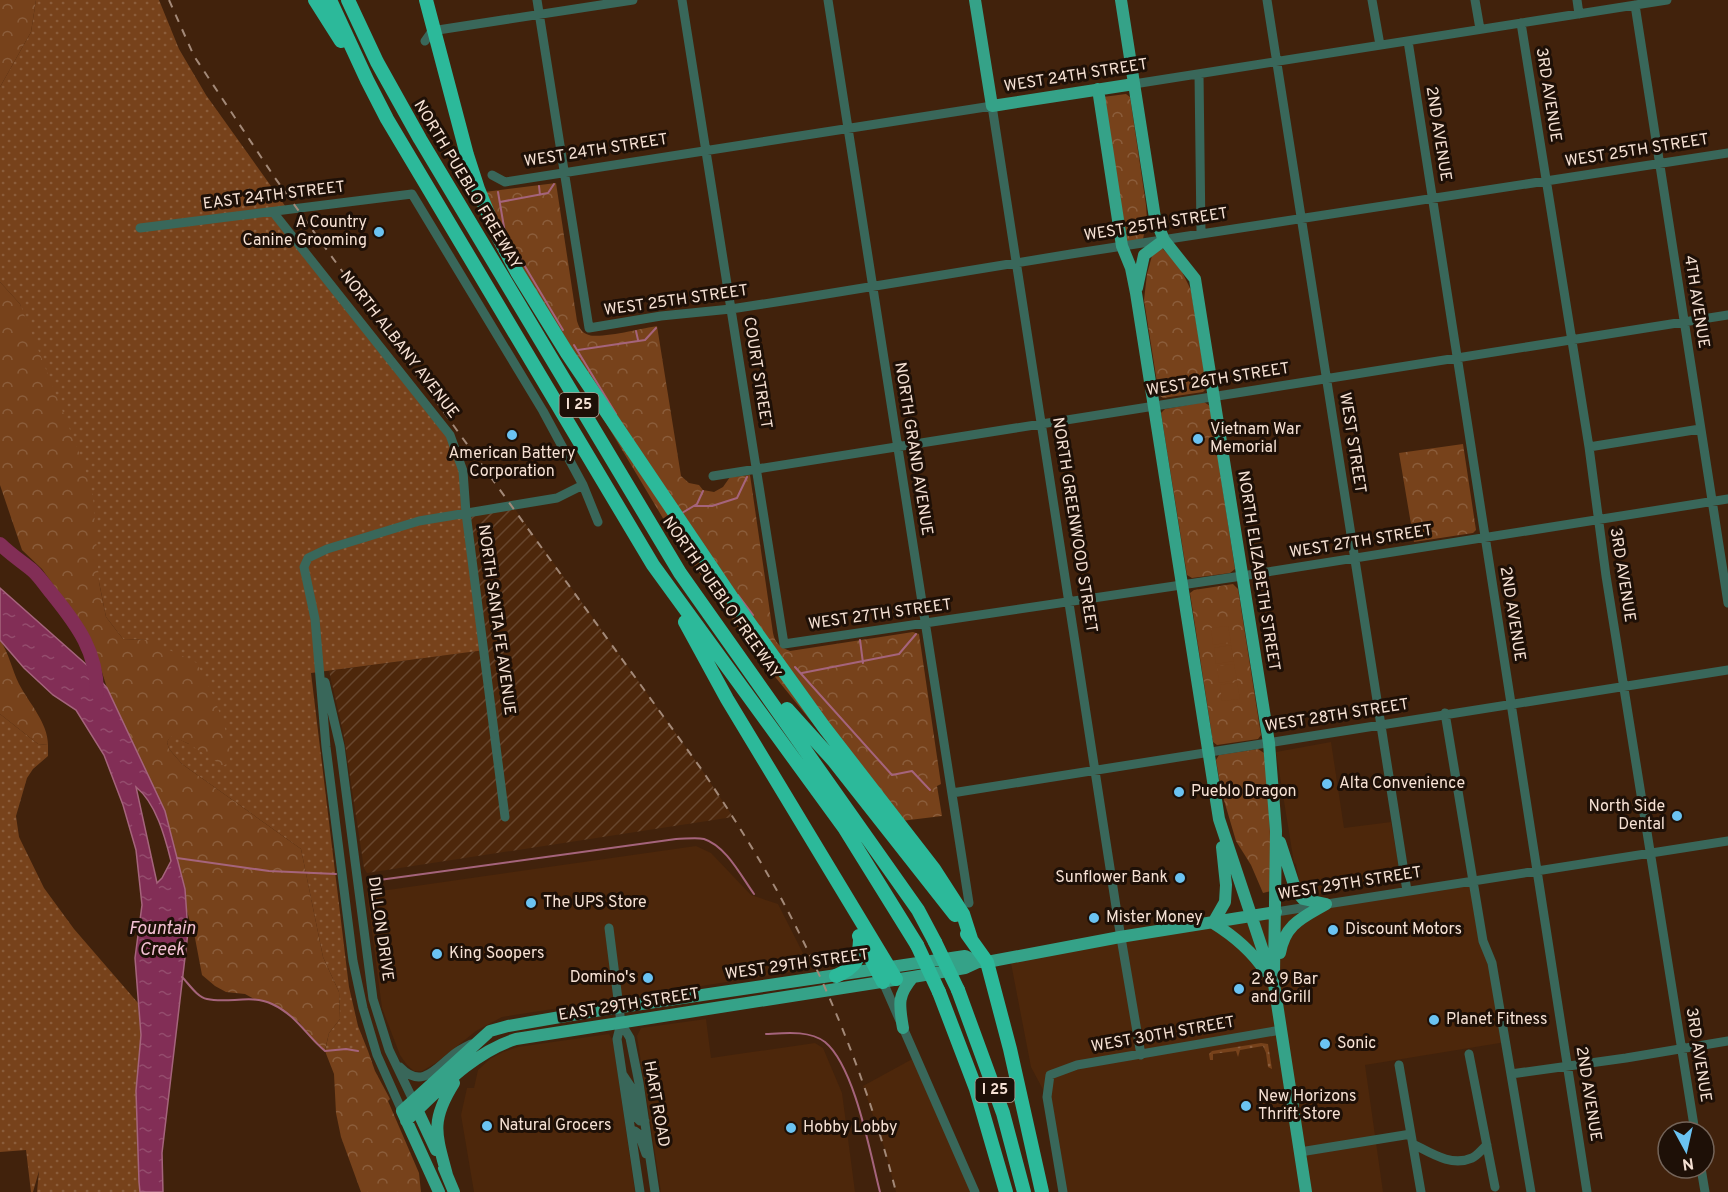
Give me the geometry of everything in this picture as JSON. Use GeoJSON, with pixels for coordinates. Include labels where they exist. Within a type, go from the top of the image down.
{"type":"FeatureCollection","features":[{"type":"Feature","properties":{"kind":"highway"},"geometry":{"type":"LineString","coordinates":[[315,0],[367,80]]}},
{"type":"Feature","properties":{"kind":"highway","name":"I 25"},"geometry":{"type":"LineString","coordinates":[[330,0],[387,119],[653,565],[845,830],[916,945],[939,992],[976,1089],[1006,1192]]}},
{"type":"Feature","properties":{"kind":"highway","name":"NORTH PUEBLO FREEWAY"},"geometry":{"type":"LineString","coordinates":[[348,0],[393,92],[680,573],[918,910],[958,990],[1003,1113],[1024,1192]]}},
{"type":"Feature","properties":{"kind":"highway"},"geometry":{"type":"LineString","coordinates":[[426,0],[431,36],[478,189],[495,231],[517,272],[567,353],[740,610],[824,727],[934,869],[963,914],[982,962],[1010,1049],[1042,1192]]}},
{"type":"Feature","properties":{"kind":"highway"},"geometry":{"type":"LineString","coordinates":[[653,565],[728,699],[842,889],[886,975]]}},
{"type":"Feature","properties":{"kind":"highway"},"geometry":{"type":"LineString","coordinates":[[747,665],[833,760],[971,939]]}},
{"type":"Feature","properties":{"kind":"highway"},"geometry":{"type":"LineString","coordinates":[[842,889],[860,938],[886,975]]}},
{"type":"Feature","properties":{"kind":"highway"},"geometry":{"type":"LineString","coordinates":[[836,976],[849,971],[854,965],[859,956],[860,938]]}},
{"type":"Feature","properties":{"kind":"main road","name":"NORTH GREENWOOD STREET"},"geometry":{"type":"LineString","coordinates":[[975,0],[992,106]]}},
{"type":"Feature","properties":{"kind":"main road","name":"NORTH ELIZABETH STREET"},"geometry":{"type":"LineString","coordinates":[[1121,0],[1155,218],[1164,240],[1195,279],[1269,743],[1276,831],[1274,984]]}},
{"type":"Feature","properties":{"kind":"main road","name":"WEST 24TH STREET"},"geometry":{"type":"LineString","coordinates":[[992,106],[1134,84]]}},
{"type":"Feature","properties":{"kind":"main road","name":"NORTH ELIZABETH STREET"},"geometry":{"type":"LineString","coordinates":[[1098,89],[1122,246],[1131,268],[1136,292],[1220,825],[1274,984],[1306,1192]]}},
{"type":"Feature","properties":{"kind":"main road"},"geometry":{"type":"LineString","coordinates":[[1136,292],[1144,255],[1164,240]]}},
{"type":"Feature","properties":{"kind":"main road"},"geometry":{"type":"LineString","coordinates":[[1220,825],[1226,894],[1225,902],[1213,923],[1232,935],[1257,958],[1274,984]]}},
{"type":"Feature","properties":{"kind":"main road"},"geometry":{"type":"LineString","coordinates":[[1276,831],[1296,891],[1303,899],[1326,904]]}},
{"type":"Feature","properties":{"kind":"main road"},"geometry":{"type":"LineString","coordinates":[[1274,984],[1281,945],[1286,933],[1296,921],[1326,904]]}},
{"type":"Feature","properties":{"kind":"main road","name":"WEST 29TH STREET"},"geometry":{"type":"LineString","coordinates":[[620,1008],[836,976],[913,977],[1120,937],[1276,912]]}},
{"type":"Feature","properties":{"kind":"main road","name":"WEST 29TH STREET"},"geometry":{"type":"LineString","coordinates":[[886,975],[965,956],[982,962]]}},
{"type":"Feature","properties":{"kind":"main road","name":"EAST 29TH STREET"},"geometry":{"type":"LineString","coordinates":[[416,1105],[500,1044],[516,1039],[621,1023],[886,975]]}},
{"type":"Feature","properties":{"kind":"main road"},"geometry":{"type":"LineString","coordinates":[[903,1028],[899,1005],[902,990],[913,977]]}},
{"type":"Feature","properties":{"kind":"main road","name":"EAST 29TH STREET"},"geometry":{"type":"LineString","coordinates":[[404,1116],[490,1031],[620,1008]]}},
{"type":"Feature","properties":{"kind":"main road"},"geometry":{"type":"LineString","coordinates":[[447,1175],[437,1139],[438,1120],[442,1103],[463,1070]]}},
{"type":"Feature","properties":{"kind":"main road","name":"DILLON DRIVE"},"geometry":{"type":"LineString","coordinates":[[416,1105],[454,1192]]}},
{"type":"Feature","properties":{"kind":"main road","name":"DILLON DRIVE"},"geometry":{"type":"LineString","coordinates":[[404,1116],[439,1192]]}},
{"type":"Feature","properties":{"kind":"street"},"geometry":{"type":"LineString","coordinates":[[537,0],[565,173]]}},
{"type":"Feature","properties":{"kind":"street"},"geometry":{"type":"LineString","coordinates":[[431,36],[539,14],[633,0]]}},
{"type":"Feature","properties":{"kind":"street","name":"COURT STREET"},"geometry":{"type":"LineString","coordinates":[[682,0],[784,644]]}},
{"type":"Feature","properties":{"kind":"street","name":"NORTH GRAND AVENUE"},"geometry":{"type":"LineString","coordinates":[[828,0],[969,903]]}},
{"type":"Feature","properties":{"kind":"street","name":"WEST STREET"},"geometry":{"type":"LineString","coordinates":[[1267,0],[1407,891]]}},
{"type":"Feature","properties":{"kind":"street"},"geometry":{"type":"LineString","coordinates":[[1372,0],[1380,45]]}},
{"type":"Feature","properties":{"kind":"street"},"geometry":{"type":"LineString","coordinates":[[1474,0],[1480,30]]}},
{"type":"Feature","properties":{"kind":"street"},"geometry":{"type":"LineString","coordinates":[[1576,0],[1579,14]]}},
{"type":"Feature","properties":{"kind":"street","name":"WEST 24TH STREET"},"geometry":{"type":"LineString","coordinates":[[1134,84],[1667,0]]}},
{"type":"Feature","properties":{"kind":"street","name":"4TH AVENUE"},"geometry":{"type":"LineString","coordinates":[[1635,5],[1728,603]]}},
{"type":"Feature","properties":{"kind":"street","name":"3RD AVENUE"},"geometry":{"type":"LineString","coordinates":[[1521,23],[1693,1120]]}},
{"type":"Feature","properties":{"kind":"street","name":"2ND AVENUE"},"geometry":{"type":"LineString","coordinates":[[1408,41],[1587,1192]]}},
{"type":"Feature","properties":{"kind":"street"},"geometry":{"type":"LineString","coordinates":[[1199,74],[1201,234]]}},
{"type":"Feature","properties":{"kind":"street","name":"WEST 24TH STREET"},"geometry":{"type":"LineString","coordinates":[[492,175],[505,182],[992,106]]}},
{"type":"Feature","properties":{"kind":"street","name":"NORTH GREENWOOD STREET"},"geometry":{"type":"LineString","coordinates":[[992,106],[1120,937],[1142,1055]]}},
{"type":"Feature","properties":{"kind":"street","name":"WEST 25TH STREET"},"geometry":{"type":"LineString","coordinates":[[565,173],[589,328],[661,316],[731,309],[1728,153]]}},
{"type":"Feature","properties":{"kind":"street","name":"EAST 24TH STREET"},"geometry":{"type":"LineString","coordinates":[[140,228],[412,194],[543,411],[583,485]]}},
{"type":"Feature","properties":{"kind":"street","name":"NORTH ALBANY AVENUE"},"geometry":{"type":"LineString","coordinates":[[273,212],[450,435],[463,471],[466,513]]}},
{"type":"Feature","properties":{"kind":"street","name":"WEST 26TH STREET"},"geometry":{"type":"LineString","coordinates":[[713,476],[1728,315]]}},
{"type":"Feature","properties":{"kind":"street"},"geometry":{"type":"LineString","coordinates":[[1588,447],[1700,429]]}},
{"type":"Feature","properties":{"kind":"street"},"geometry":{"type":"LineString","coordinates":[[583,485],[598,522]]}},
{"type":"Feature","properties":{"kind":"street","name":"NORTH SANTA FE AVENUE"},"geometry":{"type":"LineString","coordinates":[[505,817],[466,513],[557,498],[583,485]]}},
{"type":"Feature","properties":{"kind":"street","name":"WEST 27TH STREET"},"geometry":{"type":"LineString","coordinates":[[784,644],[1242,576],[1728,499]]}},
{"type":"Feature","properties":{"kind":"street","name":"DILLON DRIVE"},"geometry":{"type":"LineString","coordinates":[[404,1116],[377,1055],[363,1008],[353,961],[326,747],[315,619],[304,567],[308,558],[327,549],[419,520],[466,513]]}},
{"type":"Feature","properties":{"kind":"street","name":"DILLON DRIVE"},"geometry":{"type":"LineString","coordinates":[[319,657],[340,746],[373,999],[389,1050],[416,1105]]}},
{"type":"Feature","properties":{"kind":"street","name":"WEST 28TH STREET"},"geometry":{"type":"LineString","coordinates":[[952,793],[1445,713],[1728,670]]}},
{"type":"Feature","properties":{"kind":"street"},"geometry":{"type":"LineString","coordinates":[[1445,713],[1483,941],[1492,963],[1531,1192]]}},
{"type":"Feature","properties":{"kind":"street","name":"WEST 29TH STREET"},"geometry":{"type":"LineString","coordinates":[[1276,912],[1728,841]]}},
{"type":"Feature","properties":{"kind":"street","name":"HART ROAD"},"geometry":{"type":"LineString","coordinates":[[609,928],[620,1008],[621,1023],[617,1039],[640,1192]]}},
{"type":"Feature","properties":{"kind":"street"},"geometry":{"type":"LineString","coordinates":[[886,975],[903,1028],[975,1192]]}},
{"type":"Feature","properties":{"kind":"street","name":"HART ROAD"},"geometry":{"type":"LineString","coordinates":[[621,1023],[630,1038],[655,1192]]}},
{"type":"Feature","properties":{"kind":"street","name":"WEST 30TH STREET"},"geometry":{"type":"LineString","coordinates":[[1063,1192],[1047,1097],[1050,1075],[1077,1065],[1281,1030]]}},
{"type":"Feature","properties":{"kind":"street"},"geometry":{"type":"LineString","coordinates":[[396,1063],[407,1074],[422,1077],[435,1071],[455,1053],[481,1038]]}},
{"type":"Feature","properties":{"kind":"street"},"geometry":{"type":"LineString","coordinates":[[1511,1074],[1728,1041]]}},
{"type":"Feature","properties":{"kind":"street"},"geometry":{"type":"LineString","coordinates":[[1469,1054],[1495,1186]]}},
{"type":"Feature","properties":{"kind":"street"},"geometry":{"type":"LineString","coordinates":[[1399,1065],[1421,1192]]}},
{"type":"Feature","properties":{"kind":"street"},"geometry":{"type":"LineString","coordinates":[[622,1073],[631,1087],[636,1117],[640,1121],[645,1121]]}},
{"type":"Feature","properties":{"kind":"street"},"geometry":{"type":"LineString","coordinates":[[631,1132],[635,1131],[639,1134],[651,1161]]}},
{"type":"Feature","properties":{"kind":"street"},"geometry":{"type":"LineString","coordinates":[[1300,1152],[1412,1139],[1443,1159],[1456,1161],[1473,1158],[1487,1145]]}},
{"type":"Feature","properties":{"kind":"shaded area"},"geometry":{"type":"Polygon","coordinates":[[[512,505],[702,770],[733,817],[367,873],[364,868],[343,731],[329,671],[484,650],[466,513],[512,505]]]}},
{"type":"Feature","properties":{"kind":"shaded area"},"geometry":{"type":"Polygon","coordinates":[[[1331,742],[1344,828],[1391,822],[1401,879],[1313,895],[1300,886],[1294,863],[1276,752],[1331,742]]]}},
{"type":"Feature","properties":{"kind":"shaded area"},"geometry":{"type":"Polygon","coordinates":[[[696,846],[711,853],[751,895],[778,904],[811,969],[502,1017],[476,1031],[436,1063],[422,1071],[414,1071],[407,1065],[400,1055],[382,1008],[367,893],[696,846]]]}},
{"type":"Feature","properties":{"kind":"shaded area"},"geometry":{"type":"Polygon","coordinates":[[[1473,881],[1506,1042],[1365,1065],[1383,1192],[1063,1192],[1047,1097],[1031,1067],[1010,958],[1473,881]]]}},
{"type":"Feature","properties":{"kind":"shaded area"},"geometry":{"type":"Polygon","coordinates":[[[706,1019],[711,1058],[815,1043],[823,1048],[842,1093],[855,1192],[661,1192],[637,1036],[641,1028],[706,1019]]]}},
{"type":"Feature","properties":{"kind":"shaded area"},"geometry":{"type":"Polygon","coordinates":[[[609,1034],[613,1041],[635,1192],[474,1192],[461,1115],[467,1088],[474,1088],[478,1070],[490,1059],[518,1047],[609,1034]]]}},
{"type":"Feature","properties":{"kind":"shaded area"},"geometry":{"type":"Polygon","coordinates":[[[916,1057],[975,1192],[896,1192],[884,1147],[863,1086],[916,1057]]]}},
{"type":"Feature","properties":{"kind":"green space"},"geometry":{"type":"Polygon","coordinates":[[[0,0],[36,0],[31,32],[0,87],[0,0]]]}},
{"type":"Feature","properties":{"kind":"green space"},"geometry":{"type":"Polygon","coordinates":[[[36,0],[159,0],[179,49],[206,95],[288,210],[274,212],[450,435],[463,471],[485,650],[311,673],[349,987],[358,1026],[368,1051],[325,1051],[329,1033],[340,1019],[339,992],[323,957],[301,849],[182,764],[169,749],[167,742],[171,735],[189,744],[148,640],[123,639],[106,617],[99,582],[20,304],[0,282],[0,87],[31,32],[36,0]]]}},
{"type":"Feature","properties":{"kind":"green space"},"geometry":{"type":"Polygon","coordinates":[[[1126,94],[1130,97],[1147,219],[1143,239],[1128,242],[1126,241],[1103,97],[1126,94]]]}},
{"type":"Feature","properties":{"kind":"green space"},"geometry":{"type":"Polygon","coordinates":[[[556,183],[577,321],[581,330],[589,335],[602,336],[657,326],[681,476],[689,483],[699,485],[703,490],[714,492],[723,487],[730,477],[750,475],[773,633],[777,642],[790,651],[913,632],[919,634],[941,784],[937,786],[942,816],[893,822],[759,657],[676,540],[469,194],[556,183]]]}},
{"type":"Feature","properties":{"kind":"green space"},"geometry":{"type":"Polygon","coordinates":[[[1160,248],[1179,266],[1191,290],[1207,388],[1203,392],[1163,398],[1159,395],[1144,300],[1147,274],[1153,252],[1160,248]]]}},
{"type":"Feature","properties":{"kind":"green space"},"geometry":{"type":"Polygon","coordinates":[[[0,282],[20,304],[84,465],[93,496],[99,582],[106,617],[123,639],[148,640],[197,663],[214,697],[229,740],[230,762],[223,766],[189,744],[171,736],[167,742],[169,749],[182,764],[301,849],[323,957],[339,992],[340,1019],[329,1033],[325,1050],[368,1051],[419,1173],[421,1192],[361,1192],[341,1137],[336,1113],[334,1074],[325,1051],[314,1042],[299,1022],[271,1003],[256,1000],[245,994],[226,992],[202,975],[186,908],[185,889],[165,811],[107,688],[95,650],[70,608],[42,569],[22,550],[0,485],[0,282]]]}},
{"type":"Feature","properties":{"kind":"green space"},"geometry":{"type":"Polygon","coordinates":[[[1204,402],[1210,406],[1235,569],[1230,573],[1192,578],[1187,575],[1161,413],[1165,409],[1204,402]]]}},
{"type":"Feature","properties":{"kind":"green space"},"geometry":{"type":"Polygon","coordinates":[[[1463,444],[1476,530],[1473,533],[1414,542],[1399,453],[1463,444]]]}},
{"type":"Feature","properties":{"kind":"green space"},"geometry":{"type":"Polygon","coordinates":[[[1233,584],[1238,589],[1261,735],[1258,739],[1217,745],[1213,742],[1190,593],[1194,590],[1233,584]]]}},
{"type":"Feature","properties":{"kind":"green space"},"geometry":{"type":"Polygon","coordinates":[[[1228,626],[1231,642],[1213,645],[1211,628],[1228,626]]]}},
{"type":"Feature","properties":{"kind":"green space"},"geometry":{"type":"Polygon","coordinates":[[[0,640],[19,684],[45,729],[48,745],[38,744],[0,714],[0,640]]]}},
{"type":"Feature","properties":{"kind":"green space"},"geometry":{"type":"Polygon","coordinates":[[[1231,645],[1234,661],[1216,664],[1214,648],[1231,645]]]}},
{"type":"Feature","properties":{"kind":"green space"},"geometry":{"type":"Polygon","coordinates":[[[1234,664],[1237,680],[1219,683],[1217,666],[1234,664]]]}},
{"type":"Feature","properties":{"kind":"green space"},"geometry":{"type":"Polygon","coordinates":[[[1237,682],[1240,699],[1222,701],[1220,685],[1237,682]]]}},
{"type":"Feature","properties":{"kind":"green space"},"geometry":{"type":"Polygon","coordinates":[[[0,714],[38,744],[48,745],[48,756],[33,769],[27,778],[16,816],[19,837],[44,888],[74,929],[138,1003],[141,1035],[136,1091],[140,1192],[37,1192],[39,1171],[33,1192],[31,1192],[26,1150],[0,1152],[0,714]]]}},
{"type":"Feature","properties":{"kind":"green space"},"geometry":{"type":"Polygon","coordinates":[[[1258,749],[1264,753],[1269,789],[1271,891],[1263,893],[1251,865],[1236,841],[1221,790],[1216,760],[1219,755],[1258,749]]]}},
{"type":"Feature","properties":{"kind":"green space"},"geometry":{"type":"Polygon","coordinates":[[[1261,1043],[1268,1044],[1272,1069],[1268,1067],[1263,1046],[1240,1050],[1238,1057],[1236,1051],[1213,1054],[1213,1060],[1210,1060],[1209,1054],[1212,1051],[1261,1043]]]}},
{"type":"Feature","properties":{"kind":"water","name":"Fountain Creek"},"geometry":{"type":"Polygon","coordinates":[[[0,588],[88,666],[107,688],[165,811],[185,889],[188,932],[162,1153],[163,1192],[140,1192],[136,1091],[141,1035],[135,958],[142,905],[136,850],[123,805],[104,755],[76,710],[53,695],[24,668],[0,640],[0,588]],[[136,787],[157,883],[171,861],[159,821],[143,794],[136,787]]]}},
{"type":"Feature","properties":{"kind":"waterway"},"geometry":{"type":"LineString","coordinates":[[500,202],[548,193],[554,184]]}},
{"type":"Feature","properties":{"kind":"waterway"},"geometry":{"type":"LineString","coordinates":[[539,186],[540,195]]}},
{"type":"Feature","properties":{"kind":"waterway"},"geometry":{"type":"LineString","coordinates":[[498,192],[505,233],[563,330]]}},
{"type":"Feature","properties":{"kind":"waterway"},"geometry":{"type":"LineString","coordinates":[[578,350],[645,340],[656,328]]}},
{"type":"Feature","properties":{"kind":"waterway"},"geometry":{"type":"LineString","coordinates":[[636,331],[638,340]]}},
{"type":"Feature","properties":{"kind":"waterway"},"geometry":{"type":"LineString","coordinates":[[574,345],[616,414]]}},
{"type":"Feature","properties":{"kind":"waterway"},"geometry":{"type":"LineString","coordinates":[[694,506],[712,506],[737,498],[747,477]]}},
{"type":"Feature","properties":{"kind":"waterway"},"geometry":{"type":"LineString","coordinates":[[682,513],[697,504],[703,491]]}},
{"type":"Feature","properties":{"kind":"waterway","name":"Fountain Creek"},"geometry":{"type":"LineString","coordinates":[[0,544],[38,576],[78,629],[94,665],[97,693]]}},
{"type":"Feature","properties":{"kind":"waterway"},"geometry":{"type":"LineString","coordinates":[[738,595],[753,615]]}},
{"type":"Feature","properties":{"kind":"waterway"},"geometry":{"type":"LineString","coordinates":[[802,673],[899,654],[916,634]]}},
{"type":"Feature","properties":{"kind":"waterway"},"geometry":{"type":"LineString","coordinates":[[860,640],[863,663]]}},
{"type":"Feature","properties":{"kind":"waterway"},"geometry":{"type":"LineString","coordinates":[[795,667],[892,775],[912,771],[930,790]]}},
{"type":"Feature","properties":{"kind":"waterway"},"geometry":{"type":"LineString","coordinates":[[372,881],[676,839],[698,838],[719,848],[754,894]]}},
{"type":"Feature","properties":{"kind":"waterway"},"geometry":{"type":"LineString","coordinates":[[177,858],[269,871],[336,874]]}},
{"type":"Feature","properties":{"kind":"waterway"},"geometry":{"type":"LineString","coordinates":[[182,977],[203,998],[248,999],[272,1004],[294,1019],[325,1051],[346,1049],[358,1051]]}},
{"type":"Feature","properties":{"kind":"waterway"},"geometry":{"type":"LineString","coordinates":[[766,1034],[797,1033],[812,1036],[825,1042],[836,1054],[853,1090],[880,1192]]}},
{"type":"Feature","properties":{"kind":"railway"},"geometry":{"type":"LineString","coordinates":[[169,0],[194,56],[275,178],[702,770],[753,849],[799,933],[833,1005],[874,1116],[896,1192]]}},
{"type":"Feature","properties":{"kind":"place","name":"A Country Canine Grooming"},"geometry":{"type":"Point","coordinates":[379,232]}},
{"type":"Feature","properties":{"kind":"place","name":"American Battery Corporation"},"geometry":{"type":"Point","coordinates":[512,435]}},
{"type":"Feature","properties":{"kind":"place","name":"Vietnam War Memorial"},"geometry":{"type":"Point","coordinates":[1198,439]}},
{"type":"Feature","properties":{"kind":"place","name":"Alta Convenience"},"geometry":{"type":"Point","coordinates":[1327,784]}},
{"type":"Feature","properties":{"kind":"place","name":"Pueblo Dragon"},"geometry":{"type":"Point","coordinates":[1179,792]}},
{"type":"Feature","properties":{"kind":"place","name":"North Side Dental"},"geometry":{"type":"Point","coordinates":[1677,816]}},
{"type":"Feature","properties":{"kind":"place","name":"Sunflower Bank"},"geometry":{"type":"Point","coordinates":[1180,878]}},
{"type":"Feature","properties":{"kind":"place","name":"The UPS Store"},"geometry":{"type":"Point","coordinates":[531,903]}},
{"type":"Feature","properties":{"kind":"place","name":"Mister Money"},"geometry":{"type":"Point","coordinates":[1094,918]}},
{"type":"Feature","properties":{"kind":"place","name":"Discount Motors"},"geometry":{"type":"Point","coordinates":[1333,930]}},
{"type":"Feature","properties":{"kind":"place","name":"King Soopers"},"geometry":{"type":"Point","coordinates":[437,954]}},
{"type":"Feature","properties":{"kind":"place","name":"Domino's"},"geometry":{"type":"Point","coordinates":[648,978]}},
{"type":"Feature","properties":{"kind":"place","name":"2 & 9 Bar and Grill"},"geometry":{"type":"Point","coordinates":[1239,989]}},
{"type":"Feature","properties":{"kind":"place","name":"Planet Fitness"},"geometry":{"type":"Point","coordinates":[1434,1020]}},
{"type":"Feature","properties":{"kind":"place","name":"Sonic"},"geometry":{"type":"Point","coordinates":[1325,1044]}},
{"type":"Feature","properties":{"kind":"place","name":"New Horizons Thrift Store"},"geometry":{"type":"Point","coordinates":[1246,1106]}},
{"type":"Feature","properties":{"kind":"place","name":"Natural Grocers"},"geometry":{"type":"Point","coordinates":[487,1126]}},
{"type":"Feature","properties":{"kind":"place","name":"Hobby Lobby"},"geometry":{"type":"Point","coordinates":[791,1128]}}]}
